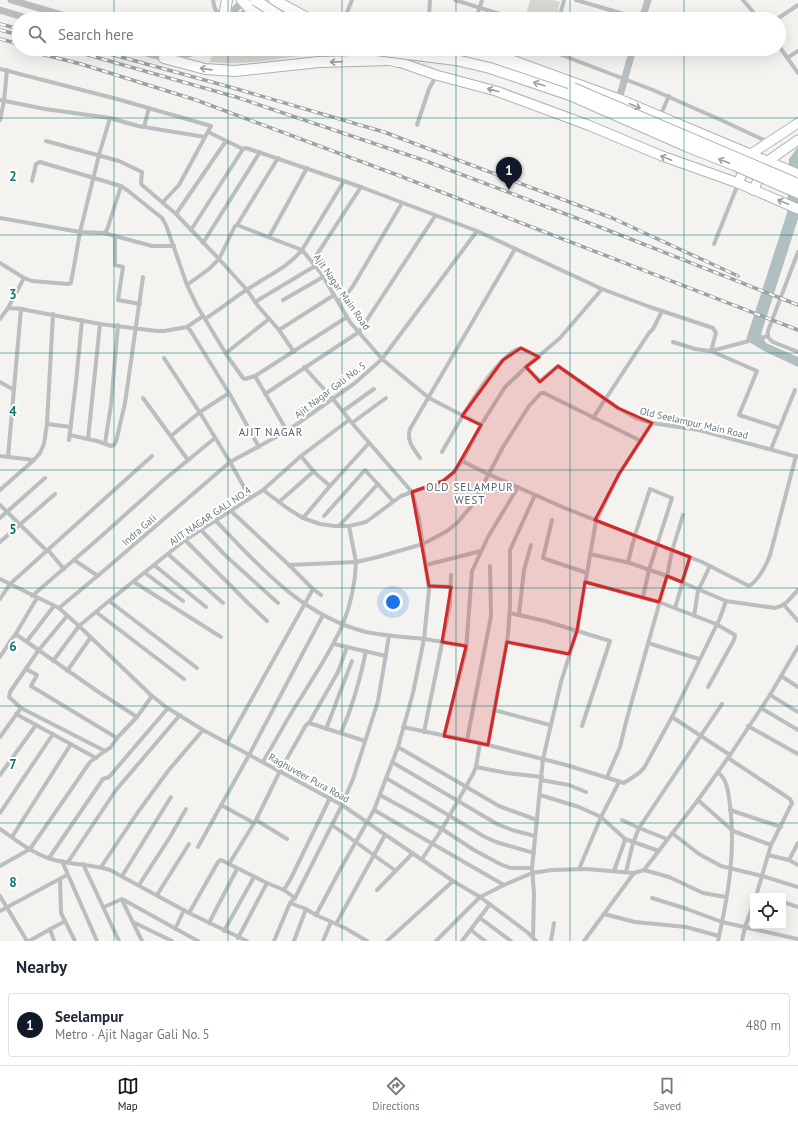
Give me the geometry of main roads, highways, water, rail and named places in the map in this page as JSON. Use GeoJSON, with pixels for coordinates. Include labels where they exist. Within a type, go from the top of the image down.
{"type":"FeatureCollection","features":[{"type":"Feature","properties":{"kind":"highway"},"geometry":{"type":"LineString","coordinates":[[225,12],[227,0]]}},
{"type":"Feature","properties":{"kind":"highway"},"geometry":{"type":"LineString","coordinates":[[274,0],[296,12]]}},
{"type":"Feature","properties":{"kind":"highway"},"geometry":{"type":"LineString","coordinates":[[248,1],[260,12]]}},
{"type":"Feature","properties":{"kind":"highway"},"geometry":{"type":"LineString","coordinates":[[248,1],[270,12]]}},
{"type":"Feature","properties":{"kind":"highway"},"geometry":{"type":"LineString","coordinates":[[370,56],[399,62]]}},
{"type":"Feature","properties":{"kind":"highway"},"geometry":{"type":"LineString","coordinates":[[424,56],[456,60],[490,68],[570,95],[798,193]]}},
{"type":"Feature","properties":{"kind":"highway"},"geometry":{"type":"LineString","coordinates":[[471,56],[525,70],[573,88],[798,184]]}},
{"type":"Feature","properties":{"kind":"highway"},"geometry":{"type":"LineString","coordinates":[[164,58],[205,69],[235,71],[319,62],[388,60]]}},
{"type":"Feature","properties":{"kind":"main road"},"geometry":{"type":"LineString","coordinates":[[500,56],[619,99],[798,174]]}},
{"type":"Feature","properties":{"kind":"main road"},"geometry":{"type":"LineString","coordinates":[[399,62],[436,75],[496,91],[588,125],[798,209]]}},
{"type":"Feature","properties":{"kind":"main road"},"geometry":{"type":"LineString","coordinates":[[738,184],[751,154],[770,143],[798,123]]}},
{"type":"Feature","properties":{"kind":"main road"},"geometry":{"type":"LineString","coordinates":[[753,190],[768,161],[798,140]]}},
{"type":"Feature","properties":{"kind":"railway"},"geometry":{"type":"LineString","coordinates":[[0,24],[12,27]]}},
{"type":"Feature","properties":{"kind":"railway"},"geometry":{"type":"LineString","coordinates":[[0,30],[12,33]]}},
{"type":"Feature","properties":{"kind":"railway"},"geometry":{"type":"LineString","coordinates":[[0,39],[12,42]]}},
{"type":"Feature","properties":{"kind":"railway"},"geometry":{"type":"LineString","coordinates":[[49,56],[81,64],[196,100],[400,176],[798,330]]}},
{"type":"Feature","properties":{"kind":"railway"},"geometry":{"type":"LineString","coordinates":[[92,56],[236,97],[423,160],[605,229],[798,305]]}},
{"type":"Feature","properties":{"kind":"railway"},"geometry":{"type":"LineString","coordinates":[[117,56],[384,132],[612,218],[738,276]]}},
{"type":"Feature","properties":{"kind":"place","name":"Seelampur"},"geometry":{"type":"Point","coordinates":[509,190]}},
{"type":"Feature","properties":{"kind":"district","name":"AJIT NAGAR"},"geometry":{"type":"Point","coordinates":[271,432]}},
{"type":"Feature","properties":{"kind":"district","name":"OLD SELAMPUR WEST"},"geometry":{"type":"Point","coordinates":[470,493]}}]}
